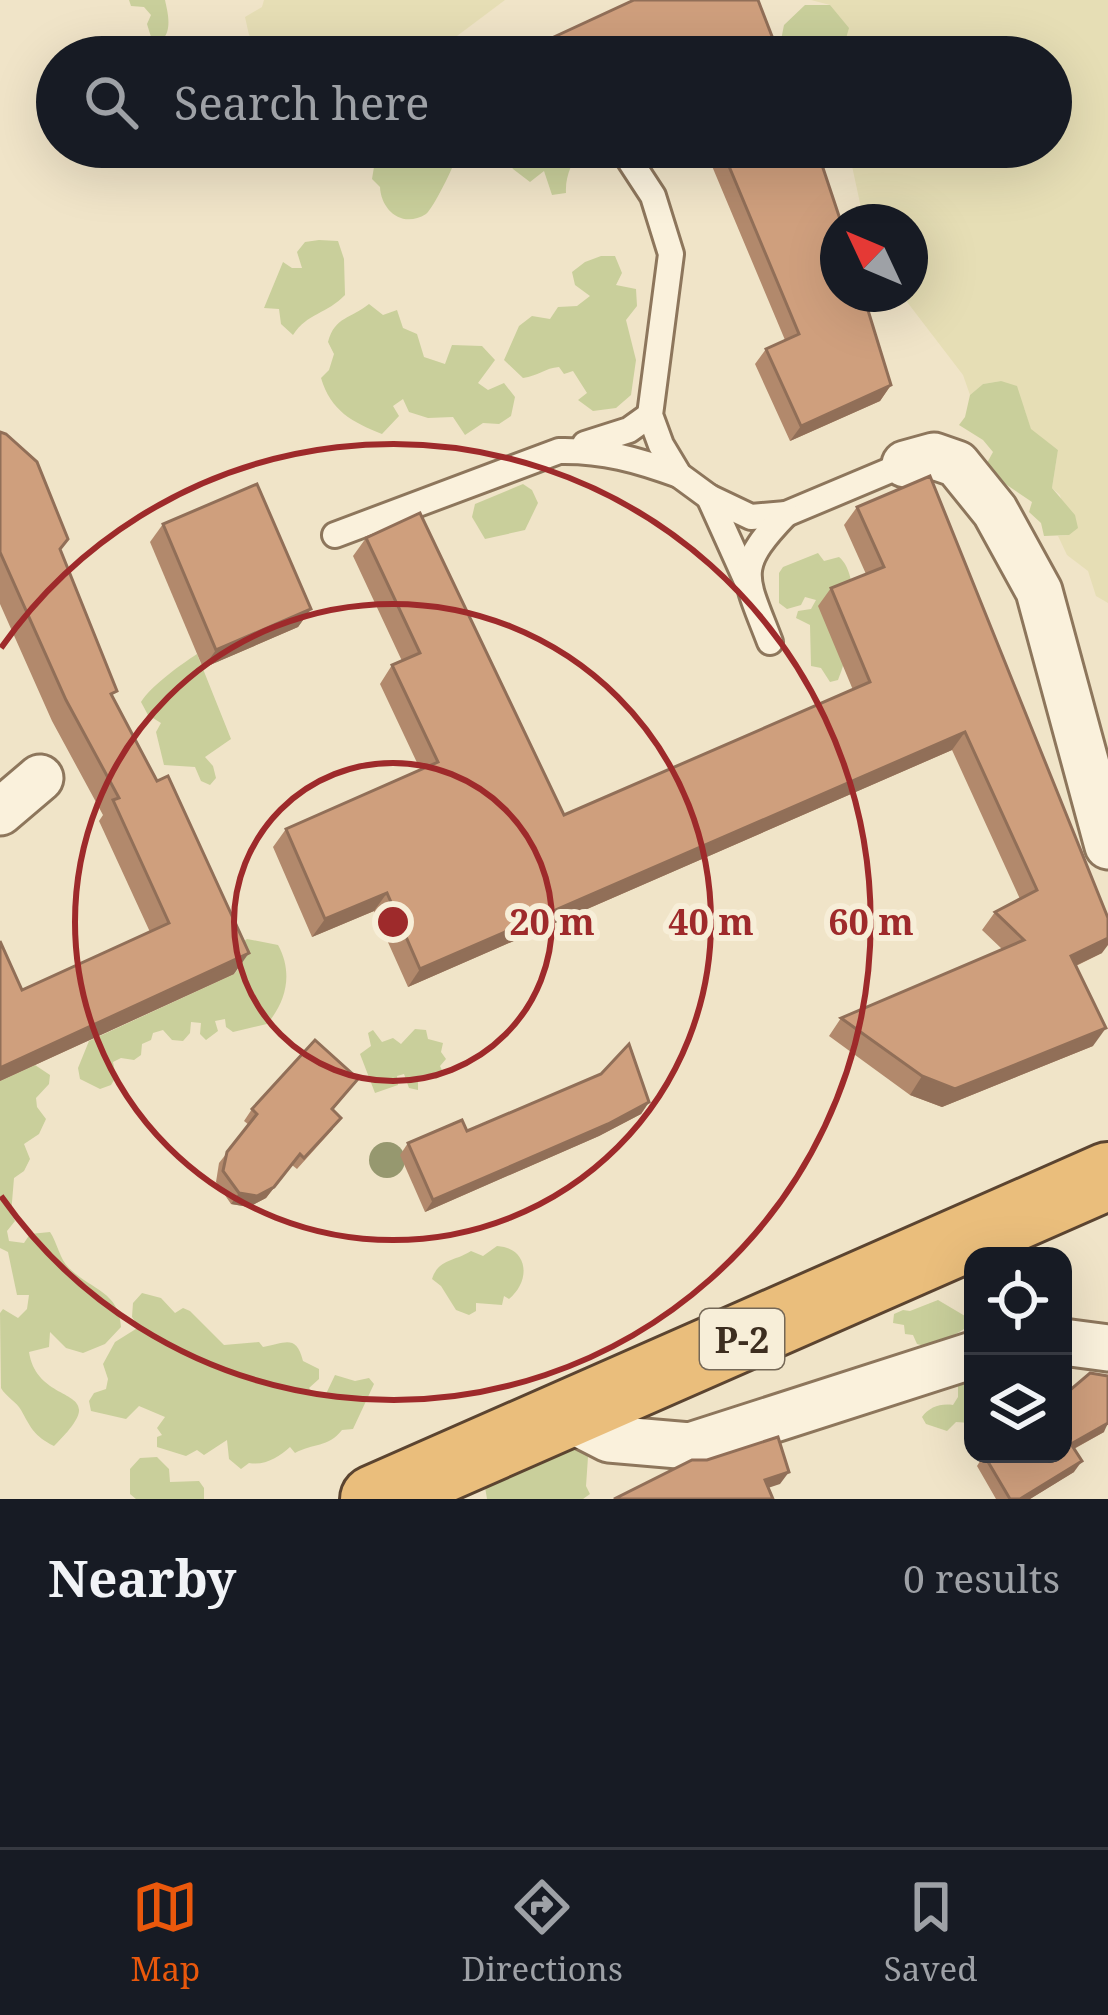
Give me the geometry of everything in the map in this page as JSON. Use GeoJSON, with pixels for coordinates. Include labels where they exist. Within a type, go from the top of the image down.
{"type":"FeatureCollection","features":[{"type":"Feature","properties":{"kind":"highway","name":"P-2"},"geometry":{"type":"LineString","coordinates":[[374,1499],[1108,1176]]}},
{"type":"Feature","properties":{"kind":"street"},"geometry":{"type":"LineString","coordinates":[[905,464],[934,456],[956,464],[995,511],[1039,591],[1108,847]]}},
{"type":"Feature","properties":{"kind":"street"},"geometry":{"type":"LineString","coordinates":[[0,812],[40,778]]}},
{"type":"Feature","properties":{"kind":"street"},"geometry":{"type":"LineString","coordinates":[[1072,1343],[1108,1348]]}},
{"type":"Feature","properties":{"kind":"street"},"geometry":{"type":"LineString","coordinates":[[566,1417],[609,1438],[690,1446],[964,1358]]}},
{"type":"Feature","properties":{"kind":"lane"},"geometry":{"type":"LineString","coordinates":[[635,168],[653,196],[670,254],[650,415],[679,475]]}},
{"type":"Feature","properties":{"kind":"lane"},"geometry":{"type":"LineString","coordinates":[[335,535],[560,451],[609,438],[650,415]]}},
{"type":"Feature","properties":{"kind":"lane"},"geometry":{"type":"LineString","coordinates":[[560,451],[632,458],[679,475],[709,497],[751,517],[786,514],[905,464]]}},
{"type":"Feature","properties":{"kind":"lane"},"geometry":{"type":"LineString","coordinates":[[709,497],[770,642]]}},
{"type":"Feature","properties":{"kind":"lane"},"geometry":{"type":"LineString","coordinates":[[746,579],[749,559],[786,514]]}},
{"type":"Feature","properties":{"kind":"shaded area"},"geometry":{"type":"Polygon","coordinates":[[[264,0],[505,0],[457,36],[250,36],[245,17],[262,7],[264,0]]]}},
{"type":"Feature","properties":{"kind":"shaded area"},"geometry":{"type":"Polygon","coordinates":[[[811,0],[1108,0],[1108,603],[1096,596],[1088,571],[1067,555],[1058,536],[1069,535],[1060,495],[1052,488],[1058,450],[1031,430],[1024,408],[1001,381],[983,384],[970,395],[963,375],[915,312],[928,312],[928,204],[860,204],[852,168],[1072,168],[1072,36],[838,36],[830,5],[811,0]]]}},
{"type":"Feature","properties":{"kind":"green space"},"geometry":{"type":"Polygon","coordinates":[[[129,0],[165,0],[165,36],[151,36],[147,24],[151,15],[144,7],[131,6],[129,0]]]}},
{"type":"Feature","properties":{"kind":"green space"},"geometry":{"type":"Polygon","coordinates":[[[805,5],[830,5],[849,28],[847,36],[782,36],[784,25],[805,5]]]}},
{"type":"Feature","properties":{"kind":"green space"},"geometry":{"type":"Polygon","coordinates":[[[374,168],[451,168],[434,203],[417,218],[394,215],[372,179],[374,168]]]}},
{"type":"Feature","properties":{"kind":"green space"},"geometry":{"type":"Polygon","coordinates":[[[570,168],[566,193],[552,195],[544,171],[530,182],[513,169],[570,168]]]}},
{"type":"Feature","properties":{"kind":"green space"},"geometry":{"type":"Polygon","coordinates":[[[338,241],[344,259],[345,295],[293,335],[281,324],[279,309],[264,308],[283,262],[302,268],[297,252],[305,242],[338,241]]]}},
{"type":"Feature","properties":{"kind":"green space"},"geometry":{"type":"Polygon","coordinates":[[[601,256],[615,256],[622,273],[616,285],[636,289],[637,306],[626,320],[636,360],[631,395],[616,408],[593,411],[578,400],[587,393],[573,371],[564,374],[559,367],[523,378],[504,360],[519,326],[532,316],[550,319],[558,307],[577,306],[590,296],[575,285],[572,272],[601,256]]]}},
{"type":"Feature","properties":{"kind":"green space"},"geometry":{"type":"Polygon","coordinates":[[[369,304],[383,315],[397,310],[403,328],[417,334],[424,357],[445,364],[452,345],[482,346],[495,360],[478,383],[488,390],[504,383],[515,397],[511,416],[499,424],[483,423],[465,435],[453,417],[428,418],[409,412],[403,399],[393,406],[399,416],[382,434],[344,414],[321,378],[334,354],[328,342],[339,323],[369,304]]]}},
{"type":"Feature","properties":{"kind":"green space"},"geometry":{"type":"Polygon","coordinates":[[[1001,381],[1017,386],[1031,429],[1058,450],[1052,488],[1075,515],[1078,528],[1069,535],[1044,536],[1041,523],[1029,512],[1032,502],[998,479],[987,463],[993,452],[959,425],[970,395],[983,384],[1001,381]]]}},
{"type":"Feature","properties":{"kind":"green space"},"geometry":{"type":"Polygon","coordinates":[[[523,484],[538,503],[525,530],[485,539],[472,517],[475,504],[523,484]]]}},
{"type":"Feature","properties":{"kind":"green space"},"geometry":{"type":"Polygon","coordinates":[[[818,553],[824,561],[839,557],[847,567],[853,598],[847,653],[838,680],[830,682],[821,668],[811,666],[810,625],[796,618],[798,611],[811,609],[816,600],[805,597],[801,605],[787,609],[779,603],[783,567],[818,553]]]}},
{"type":"Feature","properties":{"kind":"green space"},"geometry":{"type":"Polygon","coordinates":[[[197,654],[231,739],[205,757],[216,778],[210,785],[201,781],[195,767],[164,765],[156,732],[161,723],[148,715],[141,702],[197,654]]]}},
{"type":"Feature","properties":{"kind":"green space"},"geometry":{"type":"Polygon","coordinates":[[[247,939],[278,945],[283,955],[283,996],[267,1024],[233,1032],[225,1019],[215,1021],[218,1031],[206,1040],[200,1034],[201,1023],[191,1022],[183,1041],[172,1040],[163,1030],[142,1044],[141,1055],[134,1060],[113,1062],[116,1077],[111,1085],[100,1089],[80,1079],[78,1068],[89,1041],[234,974],[241,966],[239,944],[247,939]]]}},
{"type":"Feature","properties":{"kind":"green space"},"geometry":{"type":"Polygon","coordinates":[[[415,1029],[426,1030],[428,1039],[443,1043],[441,1052],[446,1059],[440,1066],[444,1074],[436,1079],[429,1074],[418,1076],[418,1090],[409,1088],[404,1074],[397,1076],[398,1085],[375,1093],[360,1054],[371,1046],[368,1033],[373,1030],[382,1042],[393,1038],[401,1044],[415,1029]]]}},
{"type":"Feature","properties":{"kind":"green space"},"geometry":{"type":"Polygon","coordinates":[[[35,1065],[50,1075],[49,1084],[36,1098],[46,1119],[39,1134],[24,1144],[30,1159],[14,1178],[11,1214],[15,1221],[7,1231],[9,1241],[24,1243],[30,1234],[50,1232],[66,1265],[115,1306],[121,1327],[105,1344],[83,1353],[66,1348],[50,1332],[49,1347],[29,1352],[46,1383],[77,1404],[79,1413],[72,1426],[54,1446],[34,1431],[1,1388],[0,1313],[3,1309],[18,1318],[27,1309],[29,1295],[17,1295],[8,1252],[0,1248],[0,1081],[35,1065]]]}},
{"type":"Feature","properties":{"kind":"green space"},"geometry":{"type":"Polygon","coordinates":[[[497,1246],[521,1259],[523,1275],[516,1292],[509,1299],[504,1296],[502,1305],[476,1303],[476,1311],[469,1315],[456,1310],[432,1279],[435,1272],[471,1251],[483,1256],[497,1246]]]}},
{"type":"Feature","properties":{"kind":"green space"},"geometry":{"type":"Polygon","coordinates":[[[142,1293],[161,1298],[175,1313],[183,1308],[190,1311],[224,1345],[293,1343],[303,1361],[319,1369],[319,1379],[309,1388],[314,1394],[325,1396],[335,1375],[355,1381],[369,1378],[374,1384],[353,1429],[295,1453],[290,1447],[271,1460],[241,1469],[229,1459],[227,1440],[204,1455],[197,1450],[186,1456],[157,1447],[157,1437],[162,1435],[157,1428],[165,1417],[139,1406],[126,1419],[91,1411],[89,1401],[94,1393],[106,1389],[103,1364],[115,1342],[139,1327],[132,1317],[133,1303],[142,1293]]]}},
{"type":"Feature","properties":{"kind":"green space"},"geometry":{"type":"Polygon","coordinates":[[[938,1300],[964,1315],[964,1329],[928,1347],[917,1344],[913,1335],[905,1334],[904,1325],[893,1323],[894,1314],[938,1300]]]}},
{"type":"Feature","properties":{"kind":"green space"},"geometry":{"type":"Polygon","coordinates":[[[964,1381],[964,1423],[956,1422],[947,1431],[926,1424],[922,1417],[936,1406],[953,1405],[958,1383],[964,1381]]]}},
{"type":"Feature","properties":{"kind":"green space"},"geometry":{"type":"Polygon","coordinates":[[[557,1444],[579,1447],[588,1457],[590,1494],[583,1499],[487,1499],[484,1481],[557,1444]]]}},
{"type":"Feature","properties":{"kind":"green space"},"geometry":{"type":"Polygon","coordinates":[[[157,1457],[169,1469],[170,1482],[199,1481],[204,1499],[136,1499],[130,1494],[130,1469],[140,1458],[157,1457]]]}},
{"type":"Feature","properties":{"kind":"building"},"geometry":{"type":"Polygon","coordinates":[[[634,0],[758,0],[772,36],[556,36],[634,0]]]}},
{"type":"Feature","properties":{"kind":"building"},"geometry":{"type":"Polygon","coordinates":[[[730,168],[823,168],[835,204],[820,204],[820,312],[869,312],[891,385],[801,426],[766,349],[799,334],[730,168]]]}},
{"type":"Feature","properties":{"kind":"building"},"geometry":{"type":"Polygon","coordinates":[[[0,432],[37,462],[68,539],[60,549],[117,691],[111,694],[157,781],[168,776],[249,953],[0,1068],[0,941],[22,990],[169,923],[113,800],[119,798],[66,700],[0,552],[0,432]]]}},
{"type":"Feature","properties":{"kind":"building"},"geometry":{"type":"Polygon","coordinates":[[[930,476],[1108,918],[1108,938],[1071,956],[1106,1028],[955,1089],[922,1076],[841,1018],[1024,940],[995,912],[1037,890],[965,732],[420,969],[387,893],[325,919],[286,829],[438,762],[392,665],[420,653],[366,538],[420,513],[564,815],[870,682],[831,588],[884,567],[857,507],[930,476]]]}},
{"type":"Feature","properties":{"kind":"building"},"geometry":{"type":"Polygon","coordinates":[[[257,484],[311,609],[216,650],[163,524],[257,484]]]}},
{"type":"Feature","properties":{"kind":"building"},"geometry":{"type":"Polygon","coordinates":[[[315,1040],[358,1079],[332,1109],[341,1118],[304,1158],[300,1154],[274,1187],[257,1196],[239,1193],[223,1171],[227,1152],[257,1114],[252,1109],[315,1040]]]}},
{"type":"Feature","properties":{"kind":"building"},"geometry":{"type":"Polygon","coordinates":[[[629,1044],[649,1102],[433,1200],[408,1143],[462,1120],[467,1131],[601,1074],[629,1044]]]}},
{"type":"Feature","properties":{"kind":"building"},"geometry":{"type":"Polygon","coordinates":[[[1090,1373],[1108,1376],[1108,1423],[1072,1443],[1072,1388],[1090,1373]]]}},
{"type":"Feature","properties":{"kind":"building"},"geometry":{"type":"Polygon","coordinates":[[[778,1437],[789,1472],[765,1480],[773,1499],[614,1499],[692,1460],[707,1460],[778,1437]]]}},
{"type":"Feature","properties":{"kind":"building"},"geometry":{"type":"Polygon","coordinates":[[[1072,1446],[1082,1461],[1020,1499],[1010,1499],[989,1463],[1072,1463],[1072,1446]]]}}]}
